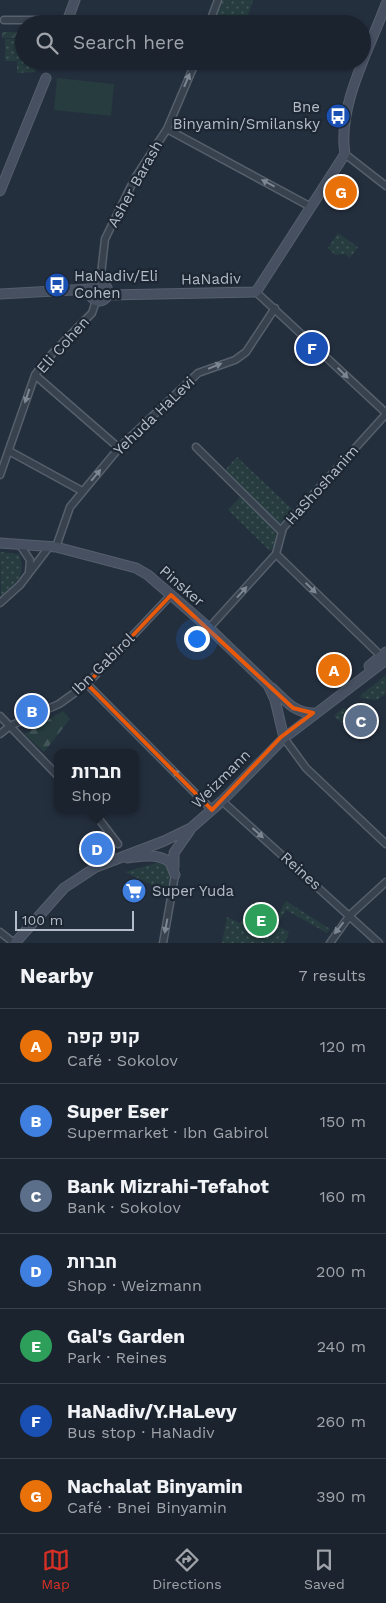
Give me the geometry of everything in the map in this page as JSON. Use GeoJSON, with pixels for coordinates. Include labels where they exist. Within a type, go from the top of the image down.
{"type":"FeatureCollection","features":[{"type":"Feature","properties":{"kind":"street"},"geometry":{"type":"LineString","coordinates":[[69,15],[75,0]]}},
{"type":"Feature","properties":{"kind":"street"},"geometry":{"type":"LineString","coordinates":[[212,15],[218,0]]}},
{"type":"Feature","properties":{"kind":"street"},"geometry":{"type":"LineString","coordinates":[[371,45],[386,4]]}},
{"type":"Feature","properties":{"kind":"street"},"geometry":{"type":"LineString","coordinates":[[4,20],[15,20]]}},
{"type":"Feature","properties":{"kind":"street","name":"Asher Barash"},"geometry":{"type":"LineString","coordinates":[[100,283],[105,239],[135,178],[167,128],[192,70]]}},
{"type":"Feature","properties":{"kind":"street"},"geometry":{"type":"LineString","coordinates":[[256,292],[345,154],[343,142],[346,114],[362,70]]}},
{"type":"Feature","properties":{"kind":"street"},"geometry":{"type":"LineString","coordinates":[[0,191],[46,78]]}},
{"type":"Feature","properties":{"kind":"street"},"geometry":{"type":"LineString","coordinates":[[167,128],[311,207]]}},
{"type":"Feature","properties":{"kind":"street"},"geometry":{"type":"LineString","coordinates":[[345,154],[386,186]]}},
{"type":"Feature","properties":{"kind":"street"},"geometry":{"type":"LineString","coordinates":[[100,283],[107,287],[108,295],[103,301],[96,301],[90,296],[90,289],[93,285],[100,283]]}},
{"type":"Feature","properties":{"kind":"street"},"geometry":{"type":"LineString","coordinates":[[0,294],[90,289]]}},
{"type":"Feature","properties":{"kind":"street","name":"HaNadiv"},"geometry":{"type":"LineString","coordinates":[[108,295],[256,292],[386,414]]}},
{"type":"Feature","properties":{"kind":"street","name":"Eli Cohen"},"geometry":{"type":"LineString","coordinates":[[0,475],[35,375],[46,360],[92,313],[96,301]]}},
{"type":"Feature","properties":{"kind":"street","name":"Yehuda HaLevi"},"geometry":{"type":"LineString","coordinates":[[0,603],[12,593],[53,547],[70,507],[119,448],[198,374],[235,360],[246,352],[275,308]]}},
{"type":"Feature","properties":{"kind":"street"},"geometry":{"type":"LineString","coordinates":[[35,375],[119,448]]}},
{"type":"Feature","properties":{"kind":"street","name":"HaShoshanim"},"geometry":{"type":"LineString","coordinates":[[209,628],[276,554],[283,528],[386,414]]}},
{"type":"Feature","properties":{"kind":"street"},"geometry":{"type":"LineString","coordinates":[[196,447],[283,528]]}},
{"type":"Feature","properties":{"kind":"street"},"geometry":{"type":"LineString","coordinates":[[9,451],[82,492]]}},
{"type":"Feature","properties":{"kind":"street","name":"Pinsker"},"geometry":{"type":"LineString","coordinates":[[0,543],[53,547],[136,568],[148,575],[209,628],[268,685],[275,700],[283,736]]}},
{"type":"Feature","properties":{"kind":"street"},"geometry":{"type":"LineString","coordinates":[[20,545],[30,560],[29,574]]}},
{"type":"Feature","properties":{"kind":"street"},"geometry":{"type":"LineString","coordinates":[[276,554],[385,656]]}},
{"type":"Feature","properties":{"kind":"street","name":"Ibn Gabirol"},"geometry":{"type":"LineString","coordinates":[[0,734],[10,726],[59,704],[87,684],[171,595]]}},
{"type":"Feature","properties":{"kind":"street"},"geometry":{"type":"LineString","coordinates":[[283,736],[385,656]]}},
{"type":"Feature","properties":{"kind":"street"},"geometry":{"type":"LineString","coordinates":[[283,736],[385,656]]}},
{"type":"Feature","properties":{"kind":"street"},"geometry":{"type":"LineString","coordinates":[[87,684],[212,810]]}},
{"type":"Feature","properties":{"kind":"street"},"geometry":{"type":"LineString","coordinates":[[268,685],[293,708],[303,713],[313,713]]}},
{"type":"Feature","properties":{"kind":"street"},"geometry":{"type":"LineString","coordinates":[[0,716],[54,772]]}},
{"type":"Feature","properties":{"kind":"street"},"geometry":{"type":"LineString","coordinates":[[283,736],[306,768],[386,844]]}},
{"type":"Feature","properties":{"kind":"street","name":"Weizmann"},"geometry":{"type":"LineString","coordinates":[[175,875],[174,853],[178,844],[191,828],[222,801],[283,736]]}},
{"type":"Feature","properties":{"kind":"street","name":"Reines"},"geometry":{"type":"LineString","coordinates":[[222,801],[379,943]]}},
{"type":"Feature","properties":{"kind":"street"},"geometry":{"type":"LineString","coordinates":[[95,814],[118,844]]}},
{"type":"Feature","properties":{"kind":"street","name":"Weizmann"},"geometry":{"type":"LineString","coordinates":[[14,943],[64,888],[96,866],[164,841],[191,828]]}},
{"type":"Feature","properties":{"kind":"street","name":"Weizmann"},"geometry":{"type":"LineString","coordinates":[[114,859],[154,855],[162,857],[170,862],[175,875]]}},
{"type":"Feature","properties":{"kind":"street"},"geometry":{"type":"LineString","coordinates":[[163,943],[175,875]]}},
{"type":"Feature","properties":{"kind":"street"},"geometry":{"type":"LineString","coordinates":[[330,943],[350,915],[386,882]]}},
{"type":"Feature","properties":{"kind":"street"},"geometry":{"type":"LineString","coordinates":[[0,932],[14,943]]}},
{"type":"Feature","properties":{"kind":"highlighted area"},"geometry":{"type":"Polygon","coordinates":[[[171,595],[293,708],[313,713],[281,737],[212,810],[87,684],[171,595]]]}},
{"type":"Feature","properties":{"kind":"green space"},"geometry":{"type":"Polygon","coordinates":[[[220,0],[253,0],[248,15],[215,15],[220,0]]]}},
{"type":"Feature","properties":{"kind":"green space"},"geometry":{"type":"Polygon","coordinates":[[[2,32],[15,32],[15,38],[2,38],[2,32]]]}},
{"type":"Feature","properties":{"kind":"green space"},"geometry":{"type":"Polygon","coordinates":[[[5,39],[15,39],[15,61],[5,61],[5,39]]]}},
{"type":"Feature","properties":{"kind":"green space"},"geometry":{"type":"Polygon","coordinates":[[[17,70],[36,70],[35,72],[17,73],[17,70]]]}},
{"type":"Feature","properties":{"kind":"green space"},"geometry":{"type":"Polygon","coordinates":[[[57,78],[114,84],[111,116],[54,110],[57,78]]]}},
{"type":"Feature","properties":{"kind":"green space"},"geometry":{"type":"Polygon","coordinates":[[[338,233],[358,247],[350,258],[345,254],[335,255],[328,248],[338,233]]]}},
{"type":"Feature","properties":{"kind":"green space"},"geometry":{"type":"Polygon","coordinates":[[[237,457],[293,510],[280,524],[224,471],[237,457]]]}},
{"type":"Feature","properties":{"kind":"green space"},"geometry":{"type":"Polygon","coordinates":[[[241,496],[276,532],[277,542],[270,551],[228,510],[241,496]]]}},
{"type":"Feature","properties":{"kind":"green space"},"geometry":{"type":"Polygon","coordinates":[[[0,552],[19,554],[22,568],[19,578],[1,597],[0,552]]]}},
{"type":"Feature","properties":{"kind":"green space"},"geometry":{"type":"Polygon","coordinates":[[[386,675],[386,694],[377,700],[360,698],[362,694],[386,675]]]}},
{"type":"Feature","properties":{"kind":"green space"},"geometry":{"type":"Polygon","coordinates":[[[343,708],[357,711],[342,723],[334,716],[343,708]]]}},
{"type":"Feature","properties":{"kind":"green space"},"geometry":{"type":"Polygon","coordinates":[[[63,711],[70,719],[44,752],[24,734],[63,711]]]}},
{"type":"Feature","properties":{"kind":"green space"},"geometry":{"type":"Polygon","coordinates":[[[156,863],[166,866],[171,873],[172,878],[168,893],[125,872],[156,863]]]}},
{"type":"Feature","properties":{"kind":"green space"},"geometry":{"type":"Polygon","coordinates":[[[286,901],[330,929],[327,933],[286,910],[277,925],[289,932],[285,943],[222,943],[227,917],[240,923],[252,903],[277,917],[286,901]]]}},
{"type":"Feature","properties":{"kind":"place","name":"Bne Binyamin/Smilansky"},"geometry":{"type":"Point","coordinates":[338,116]}},
{"type":"Feature","properties":{"kind":"place","name":"Nachalat Binyamin"},"geometry":{"type":"Point","coordinates":[341,192]}},
{"type":"Feature","properties":{"kind":"place","name":"HaNadiv/Eli Cohen"},"geometry":{"type":"Point","coordinates":[57,285]}},
{"type":"Feature","properties":{"kind":"place","name":"HaNadiv/Y.HaLevy"},"geometry":{"type":"Point","coordinates":[312,348]}},
{"type":"Feature","properties":{"kind":"place","name":"קופ קפה"},"geometry":{"type":"Point","coordinates":[334,670]}},
{"type":"Feature","properties":{"kind":"place","name":"Super Eser"},"geometry":{"type":"Point","coordinates":[32,711]}},
{"type":"Feature","properties":{"kind":"place","name":"Bank Mizrahi-Tefahot"},"geometry":{"type":"Point","coordinates":[361,721]}},
{"type":"Feature","properties":{"kind":"place","name":"חברות"},"geometry":{"type":"Point","coordinates":[97,849]}},
{"type":"Feature","properties":{"kind":"place","name":"Super Yuda"},"geometry":{"type":"Point","coordinates":[134,891]}},
{"type":"Feature","properties":{"kind":"place","name":"Gal's Garden"},"geometry":{"type":"Point","coordinates":[261,920]}}]}
